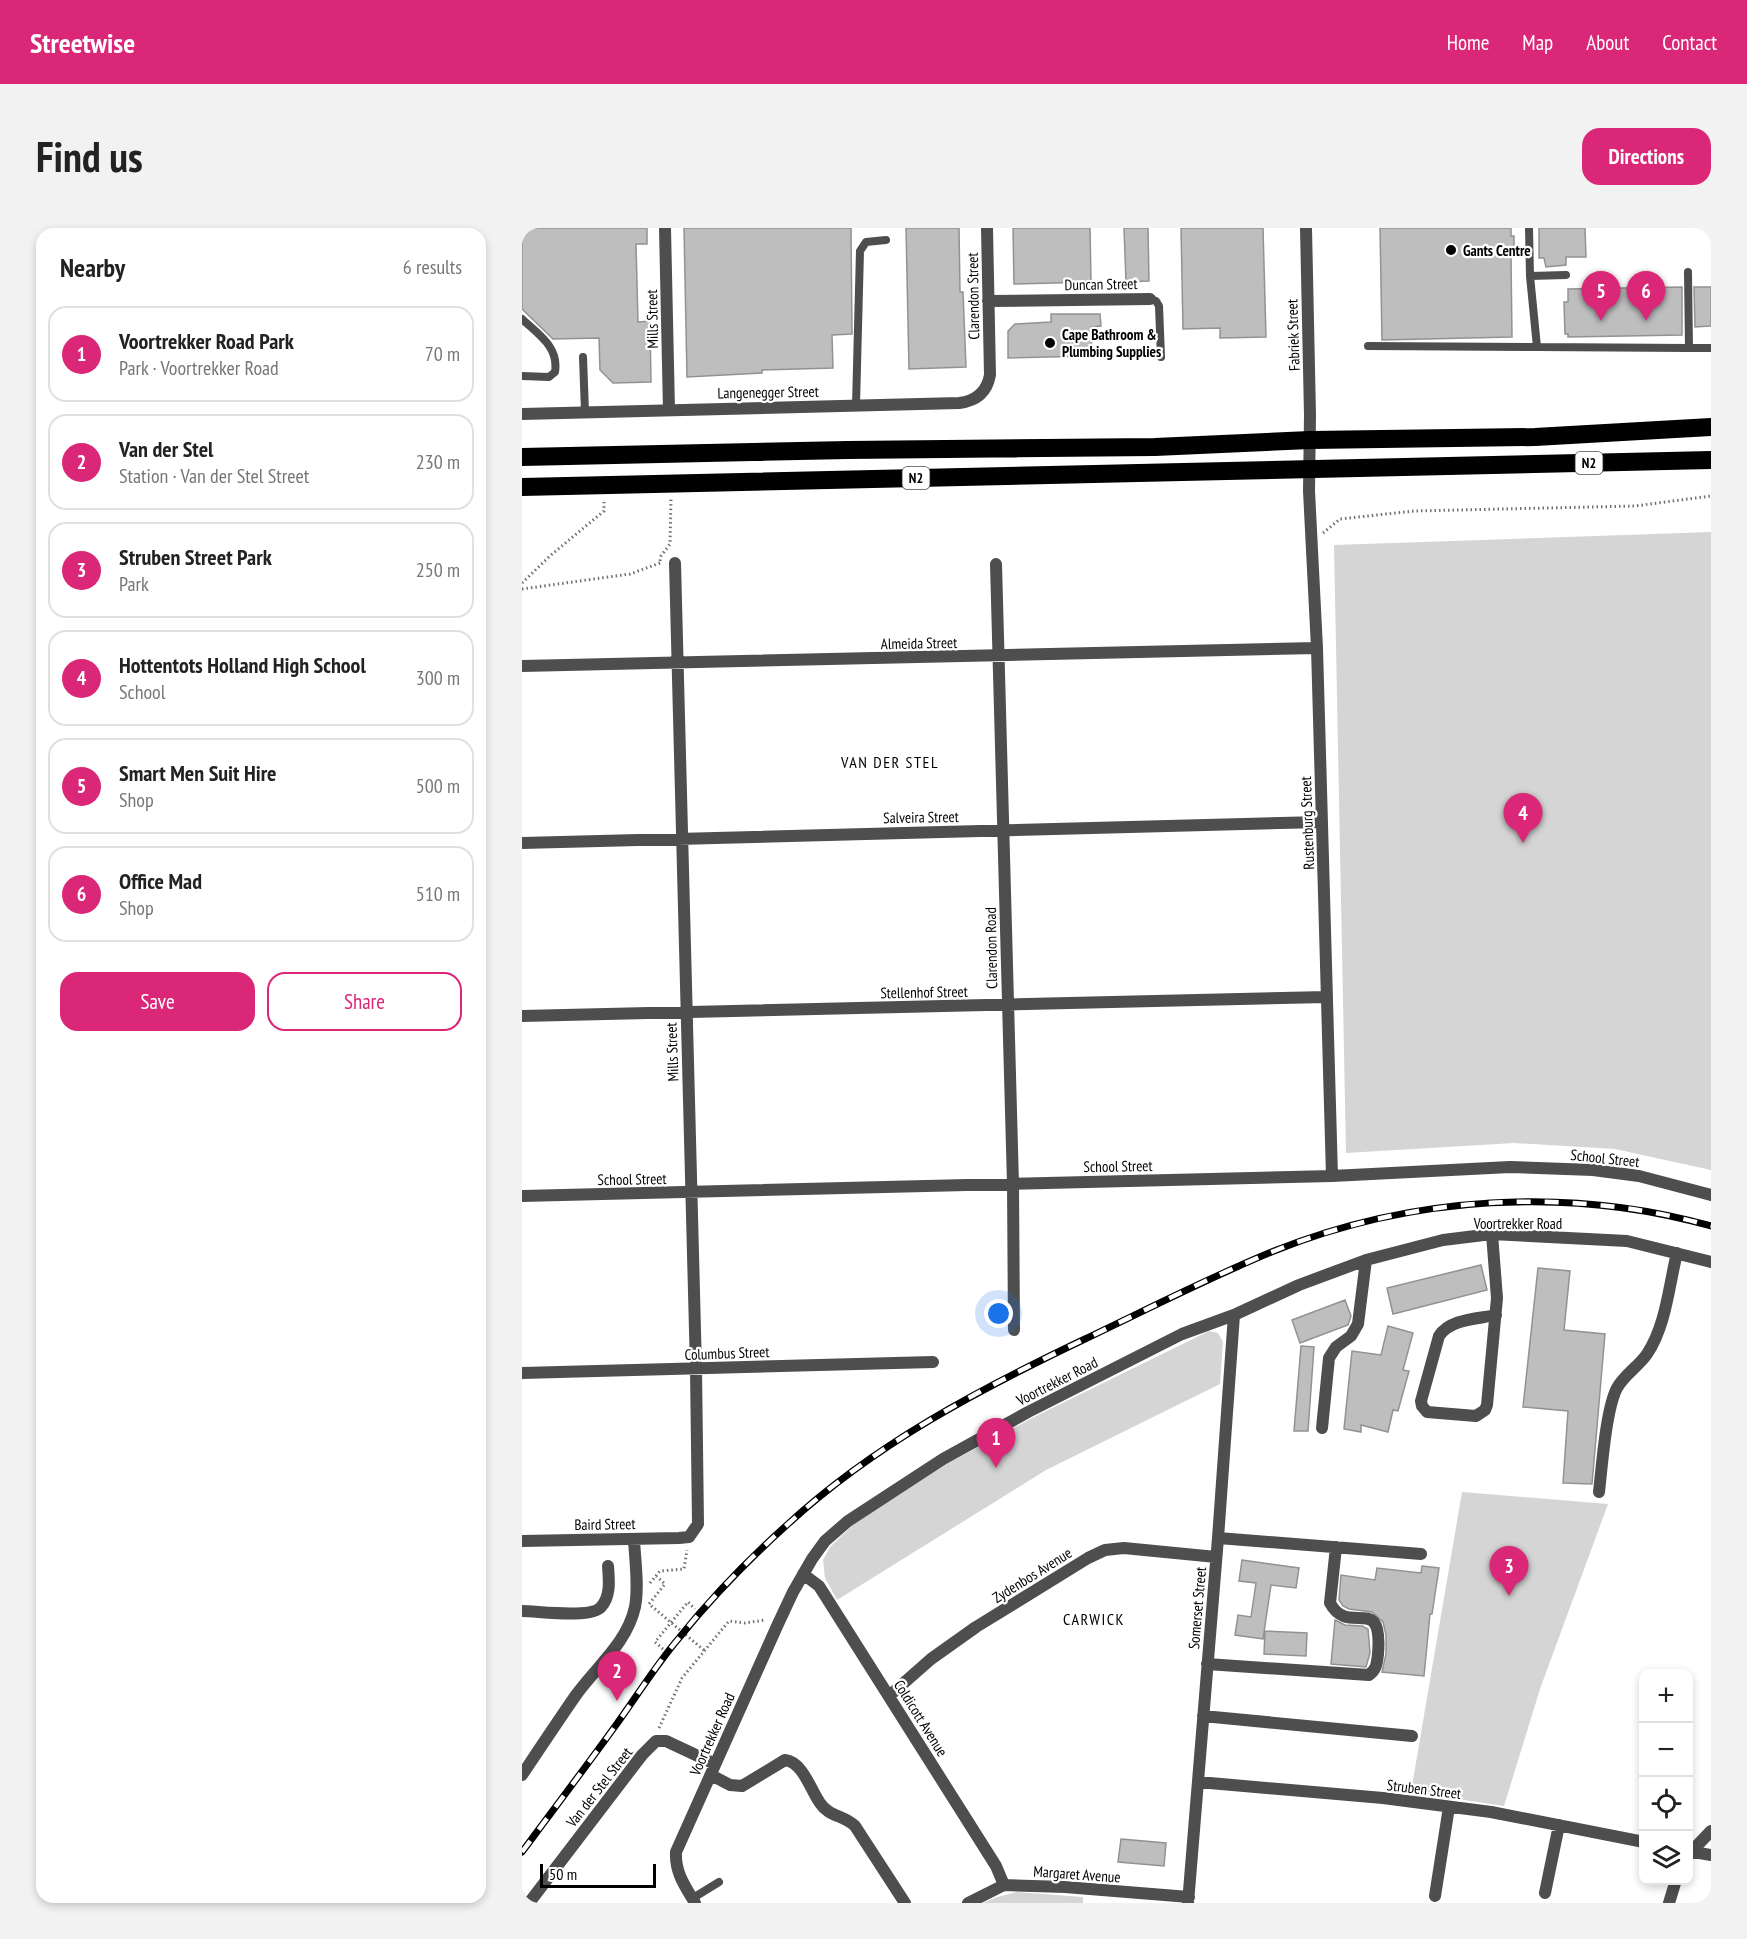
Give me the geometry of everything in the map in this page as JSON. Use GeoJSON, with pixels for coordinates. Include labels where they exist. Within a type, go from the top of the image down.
{"type":"FeatureCollection","features":[{"type":"Feature","properties":{"kind":"highway","name":"N2"},"geometry":{"type":"LineString","coordinates":[[522,457],[848,450],[1155,447],[1310,440],[1535,437],[1711,427]]}},
{"type":"Feature","properties":{"kind":"highway","name":"N2"},"geometry":{"type":"LineString","coordinates":[[522,487],[1711,460]]}},
{"type":"Feature","properties":{"kind":"street","name":"Mills Street"},"geometry":{"type":"LineString","coordinates":[[665,228],[669,410]]}},
{"type":"Feature","properties":{"kind":"street","name":"Clarendon Street"},"geometry":{"type":"LineString","coordinates":[[987,228],[990,364]]}},
{"type":"Feature","properties":{"kind":"street","name":"Fabriek Street"},"geometry":{"type":"LineString","coordinates":[[1306,228],[1310,470]]}},
{"type":"Feature","properties":{"kind":"street","name":"Duncan Street"},"geometry":{"type":"LineString","coordinates":[[988,301],[1150,299]]}},
{"type":"Feature","properties":{"kind":"street","name":"Langenegger Street"},"geometry":{"type":"LineString","coordinates":[[522,414],[967,402],[985,390],[990,364]]}},
{"type":"Feature","properties":{"kind":"street","name":"Rustenburg Street"},"geometry":{"type":"LineString","coordinates":[[1310,470],[1332,1176]]}},
{"type":"Feature","properties":{"kind":"street","name":"Mills Street"},"geometry":{"type":"LineString","coordinates":[[675,563],[699,1509],[698,1524],[689,1537]]}},
{"type":"Feature","properties":{"kind":"street","name":"Clarendon Road"},"geometry":{"type":"LineString","coordinates":[[996,564],[1014,1330]]}},
{"type":"Feature","properties":{"kind":"street","name":"Almeida Street"},"geometry":{"type":"LineString","coordinates":[[522,666],[1317,648]]}},
{"type":"Feature","properties":{"kind":"street","name":"Salveira Street"},"geometry":{"type":"LineString","coordinates":[[522,843],[1321,822]]}},
{"type":"Feature","properties":{"kind":"street","name":"Stellenhof Street"},"geometry":{"type":"LineString","coordinates":[[522,1016],[1327,997]]}},
{"type":"Feature","properties":{"kind":"street","name":"School Street"},"geometry":{"type":"LineString","coordinates":[[522,1196],[1332,1176],[1460,1169],[1562,1168],[1639,1176],[1711,1195]]}},
{"type":"Feature","properties":{"kind":"street","name":"Voortrekker Road"},"geometry":{"type":"LineString","coordinates":[[694,1901],[675,1865],[676,1852],[778,1624],[803,1574],[825,1541],[848,1521],[943,1459],[1028,1412],[1182,1334],[1234,1315],[1299,1285],[1366,1260],[1443,1240],[1492,1234],[1627,1241],[1711,1262]]}},
{"type":"Feature","properties":{"kind":"street"},"geometry":{"type":"LineString","coordinates":[[1492,1234],[1497,1298],[1496,1315],[1487,1405],[1485,1410],[1476,1416],[1427,1412],[1421,1401],[1439,1336],[1443,1330],[1454,1323],[1496,1315]]}},
{"type":"Feature","properties":{"kind":"street"},"geometry":{"type":"LineString","coordinates":[[1599,1492],[1611,1407],[1617,1388],[1642,1361],[1653,1343],[1663,1315],[1677,1253]]}},
{"type":"Feature","properties":{"kind":"street"},"geometry":{"type":"LineString","coordinates":[[1322,1428],[1329,1358],[1336,1347],[1355,1331],[1358,1324],[1366,1260]]}},
{"type":"Feature","properties":{"kind":"street","name":"Somerset Street"},"geometry":{"type":"LineString","coordinates":[[1188,1900],[1234,1315]]}},
{"type":"Feature","properties":{"kind":"street","name":"Columbus Street"},"geometry":{"type":"LineString","coordinates":[[522,1373],[933,1362]]}},
{"type":"Feature","properties":{"kind":"street","name":"Baird Street"},"geometry":{"type":"LineString","coordinates":[[522,1541],[689,1537]]}},
{"type":"Feature","properties":{"kind":"street"},"geometry":{"type":"LineString","coordinates":[[1218,1538],[1421,1554]]}},
{"type":"Feature","properties":{"kind":"street"},"geometry":{"type":"LineString","coordinates":[[522,1774],[577,1693],[622,1638],[630,1622],[637,1588],[634,1539]]}},
{"type":"Feature","properties":{"kind":"street"},"geometry":{"type":"LineString","coordinates":[[1208,1664],[1372,1673],[1377,1664],[1379,1636],[1377,1627],[1369,1619],[1342,1616],[1330,1603],[1336,1547]]}},
{"type":"Feature","properties":{"kind":"street","name":"Zydenbos Avenue"},"geometry":{"type":"LineString","coordinates":[[889,1696],[931,1659],[976,1627],[1088,1558],[1105,1550],[1124,1548],[1216,1557]]}},
{"type":"Feature","properties":{"kind":"street"},"geometry":{"type":"LineString","coordinates":[[522,1611],[582,1614],[597,1610],[601,1607],[609,1587],[608,1566]]}},
{"type":"Feature","properties":{"kind":"street","name":"Coldicott Avenue"},"geometry":{"type":"LineString","coordinates":[[803,1574],[819,1586],[996,1866],[1004,1885]]}},
{"type":"Feature","properties":{"kind":"street"},"geometry":{"type":"LineString","coordinates":[[1203,1716],[1412,1736]]}},
{"type":"Feature","properties":{"kind":"street"},"geometry":{"type":"LineString","coordinates":[[656,1741],[666,1741],[713,1769],[730,1785],[742,1786],[785,1760],[795,1763],[827,1812],[845,1818],[855,1826],[904,1903]]}},
{"type":"Feature","properties":{"kind":"street","name":"Van der Stel Street"},"geometry":{"type":"LineString","coordinates":[[529,1903],[642,1755],[656,1741]]}},
{"type":"Feature","properties":{"kind":"street","name":"Struben Street"},"geometry":{"type":"LineString","coordinates":[[1198,1782],[1383,1798],[1491,1812],[1639,1841]]}},
{"type":"Feature","properties":{"kind":"street"},"geometry":{"type":"LineString","coordinates":[[1435,1896],[1449,1807]]}},
{"type":"Feature","properties":{"kind":"street"},"geometry":{"type":"LineString","coordinates":[[1545,1893],[1559,1826]]}},
{"type":"Feature","properties":{"kind":"street"},"geometry":{"type":"LineString","coordinates":[[1693,1849],[1711,1831]]}},
{"type":"Feature","properties":{"kind":"street"},"geometry":{"type":"LineString","coordinates":[[1693,1854],[1711,1856]]}},
{"type":"Feature","properties":{"kind":"street","name":"Margaret Avenue"},"geometry":{"type":"LineString","coordinates":[[968,1903],[1004,1885],[1065,1887],[1188,1900]]}},
{"type":"Feature","properties":{"kind":"street"},"geometry":{"type":"LineString","coordinates":[[1669,1903],[1675,1885]]}},
{"type":"Feature","properties":{"kind":"lane"},"geometry":{"type":"LineString","coordinates":[[1528,228],[1537,347]]}},
{"type":"Feature","properties":{"kind":"lane"},"geometry":{"type":"LineString","coordinates":[[856,405],[860,251],[866,242],[886,240]]}},
{"type":"Feature","properties":{"kind":"lane"},"geometry":{"type":"LineString","coordinates":[[1688,272],[1689,348]]}},
{"type":"Feature","properties":{"kind":"lane"},"geometry":{"type":"LineString","coordinates":[[1530,276],[1566,274]]}},
{"type":"Feature","properties":{"kind":"lane","name":"Duncan Street"},"geometry":{"type":"LineString","coordinates":[[1150,299],[1156,301],[1159,306],[1161,357]]}},
{"type":"Feature","properties":{"kind":"lane"},"geometry":{"type":"LineString","coordinates":[[522,319],[552,347],[556,364],[555,372],[549,377],[522,376]]}},
{"type":"Feature","properties":{"kind":"lane"},"geometry":{"type":"LineString","coordinates":[[1368,346],[1711,348]]}},
{"type":"Feature","properties":{"kind":"lane"},"geometry":{"type":"LineString","coordinates":[[583,357],[585,412]]}},
{"type":"Feature","properties":{"kind":"lane"},"geometry":{"type":"LineString","coordinates":[[694,1901],[719,1882]]}},
{"type":"Feature","properties":{"kind":"path"},"geometry":{"type":"LineString","coordinates":[[660,563],[661,556],[670,544],[670,484]]}},
{"type":"Feature","properties":{"kind":"path"},"geometry":{"type":"LineString","coordinates":[[522,583],[551,555],[604,511],[604,485]]}},
{"type":"Feature","properties":{"kind":"path"},"geometry":{"type":"LineString","coordinates":[[1311,533],[1324,533],[1340,519],[1414,511],[1635,506],[1711,496]]}},
{"type":"Feature","properties":{"kind":"path"},"geometry":{"type":"LineString","coordinates":[[522,589],[630,574],[660,563],[675,563]]}},
{"type":"Feature","properties":{"kind":"path"},"geometry":{"type":"LineString","coordinates":[[652,1600],[666,1584],[656,1576],[660,1571],[684,1569],[689,1537]]}},
{"type":"Feature","properties":{"kind":"path"},"geometry":{"type":"LineString","coordinates":[[663,1649],[655,1642],[688,1602],[695,1609]]}},
{"type":"Feature","properties":{"kind":"path"},"geometry":{"type":"LineString","coordinates":[[649,1604],[705,1651]]}},
{"type":"Feature","properties":{"kind":"path"},"geometry":{"type":"LineString","coordinates":[[656,1741],[664,1716],[682,1678],[729,1621],[745,1623],[768,1620]]}},
{"type":"Feature","properties":{"kind":"shaded area"},"geometry":{"type":"Polygon","coordinates":[[[1711,532],[1711,1170],[1615,1149],[1514,1143],[1346,1153],[1334,545],[1711,532]]]}},
{"type":"Feature","properties":{"kind":"shaded area"},"geometry":{"type":"Polygon","coordinates":[[[1209,1331],[1218,1333],[1223,1342],[1220,1384],[1046,1470],[837,1600],[825,1578],[823,1560],[830,1547],[855,1523],[945,1465],[1038,1415],[1209,1331]]]}},
{"type":"Feature","properties":{"kind":"shaded area"},"geometry":{"type":"Polygon","coordinates":[[[1462,1492],[1608,1504],[1540,1689],[1504,1806],[1411,1792],[1462,1492]]]}},
{"type":"Feature","properties":{"kind":"shaded area"},"geometry":{"type":"Polygon","coordinates":[[[1017,1892],[1083,1897],[1083,1903],[983,1903],[1017,1892]]]}},
{"type":"Feature","properties":{"kind":"building"},"geometry":{"type":"Polygon","coordinates":[[[522,228],[647,228],[647,244],[636,244],[638,322],[650,321],[651,382],[613,383],[600,370],[599,338],[553,339],[522,309],[522,228]]]}},
{"type":"Feature","properties":{"kind":"building"},"geometry":{"type":"Polygon","coordinates":[[[684,228],[851,228],[852,334],[832,335],[833,368],[762,370],[762,373],[687,377],[684,228]]]}},
{"type":"Feature","properties":{"kind":"building"},"geometry":{"type":"Polygon","coordinates":[[[906,228],[959,228],[960,292],[963,292],[966,367],[909,369],[906,228]]]}},
{"type":"Feature","properties":{"kind":"building"},"geometry":{"type":"Polygon","coordinates":[[[1013,228],[1090,228],[1091,282],[1014,284],[1013,228]]]}},
{"type":"Feature","properties":{"kind":"building"},"geometry":{"type":"Polygon","coordinates":[[[1124,228],[1148,228],[1149,281],[1126,282],[1124,228]]]}},
{"type":"Feature","properties":{"kind":"building"},"geometry":{"type":"Polygon","coordinates":[[[1181,228],[1263,228],[1266,337],[1220,338],[1220,328],[1183,329],[1181,228]]]}},
{"type":"Feature","properties":{"kind":"building"},"geometry":{"type":"Polygon","coordinates":[[[1380,228],[1511,228],[1511,236],[1514,236],[1514,257],[1511,257],[1512,337],[1382,340],[1380,228]]]}},
{"type":"Feature","properties":{"kind":"building"},"geometry":{"type":"Polygon","coordinates":[[[1539,228],[1585,228],[1586,257],[1566,257],[1566,265],[1546,267],[1544,258],[1539,258],[1539,228]]]}},
{"type":"Feature","properties":{"kind":"building"},"geometry":{"type":"Polygon","coordinates":[[[1682,287],[1682,335],[1568,337],[1568,334],[1565,334],[1564,302],[1568,302],[1568,289],[1682,287]]]}},
{"type":"Feature","properties":{"kind":"building"},"geometry":{"type":"Polygon","coordinates":[[[1694,287],[1711,287],[1711,326],[1695,327],[1694,287]]]}},
{"type":"Feature","properties":{"kind":"building","name":"Cape Bathroom & Plumbing Supplies"},"geometry":{"type":"Polygon","coordinates":[[[1051,314],[1100,314],[1101,326],[1091,327],[1092,356],[1008,358],[1008,331],[1015,324],[1051,322],[1051,314]]]}},
{"type":"Feature","properties":{"kind":"building"},"geometry":{"type":"Polygon","coordinates":[[[1481,1265],[1487,1290],[1393,1314],[1387,1288],[1481,1265]]]}},
{"type":"Feature","properties":{"kind":"building"},"geometry":{"type":"Polygon","coordinates":[[[1538,1268],[1570,1271],[1564,1330],[1605,1334],[1592,1484],[1563,1483],[1568,1411],[1523,1407],[1538,1268]]]}},
{"type":"Feature","properties":{"kind":"building"},"geometry":{"type":"Polygon","coordinates":[[[1345,1300],[1351,1316],[1348,1325],[1300,1343],[1292,1320],[1345,1300]]]}},
{"type":"Feature","properties":{"kind":"building"},"geometry":{"type":"Polygon","coordinates":[[[1388,1326],[1413,1333],[1403,1370],[1409,1371],[1398,1411],[1393,1410],[1388,1432],[1361,1425],[1361,1432],[1344,1429],[1352,1351],[1381,1355],[1388,1326]]]}},
{"type":"Feature","properties":{"kind":"building"},"geometry":{"type":"Polygon","coordinates":[[[1301,1346],[1314,1347],[1308,1431],[1294,1431],[1301,1346]]]}},
{"type":"Feature","properties":{"kind":"building"},"geometry":{"type":"Polygon","coordinates":[[[1242,1560],[1299,1568],[1296,1588],[1271,1585],[1263,1639],[1235,1635],[1238,1615],[1251,1617],[1256,1583],[1239,1581],[1242,1560]]]}},
{"type":"Feature","properties":{"kind":"building"},"geometry":{"type":"Polygon","coordinates":[[[1422,1566],[1439,1568],[1432,1614],[1430,1614],[1424,1676],[1382,1672],[1386,1654],[1383,1622],[1372,1612],[1343,1606],[1339,1600],[1341,1575],[1375,1580],[1377,1568],[1421,1573],[1422,1566]]]}},
{"type":"Feature","properties":{"kind":"building"},"geometry":{"type":"Polygon","coordinates":[[[1335,1620],[1345,1625],[1362,1626],[1368,1629],[1370,1653],[1366,1667],[1331,1664],[1335,1620]]]}},
{"type":"Feature","properties":{"kind":"building"},"geometry":{"type":"Polygon","coordinates":[[[1265,1631],[1307,1633],[1306,1656],[1264,1654],[1265,1631]]]}},
{"type":"Feature","properties":{"kind":"building"},"geometry":{"type":"Polygon","coordinates":[[[1121,1839],[1166,1843],[1164,1866],[1118,1862],[1121,1839]]]}},
{"type":"Feature","properties":{"kind":"railway"},"geometry":{"type":"LineString","coordinates":[[522,1852],[671,1648],[718,1593],[759,1551],[821,1495],[856,1468],[968,1398],[1046,1358],[1250,1261],[1326,1232],[1380,1218],[1435,1208],[1491,1203],[1546,1202],[1602,1205],[1657,1213],[1711,1226]]}},
{"type":"Feature","properties":{"kind":"place","name":"Gants Centre"},"geometry":{"type":"Point","coordinates":[1451,250]}},
{"type":"Feature","properties":{"kind":"place","name":"Smart Men Suit Hire"},"geometry":{"type":"Point","coordinates":[1601,321]}},
{"type":"Feature","properties":{"kind":"place","name":"Office Mad"},"geometry":{"type":"Point","coordinates":[1646,321]}},
{"type":"Feature","properties":{"kind":"place","name":"Cape Bathroom & Plumbing Supplies"},"geometry":{"type":"Point","coordinates":[1050,343]}},
{"type":"Feature","properties":{"kind":"place","name":"Hottentots Holland High School"},"geometry":{"type":"Point","coordinates":[1523,843]}},
{"type":"Feature","properties":{"kind":"place","name":"Voortrekker Road Park"},"geometry":{"type":"Point","coordinates":[996,1468]}},
{"type":"Feature","properties":{"kind":"place","name":"Struben Street Park"},"geometry":{"type":"Point","coordinates":[1509,1596]}},
{"type":"Feature","properties":{"kind":"place","name":"Van der Stel"},"geometry":{"type":"Point","coordinates":[617,1701]}},
{"type":"Feature","properties":{"kind":"district","name":"VAN DER STEL"},"geometry":{"type":"Point","coordinates":[890,762]}},
{"type":"Feature","properties":{"kind":"district","name":"CARWICK"},"geometry":{"type":"Point","coordinates":[1094,1619]}}]}
